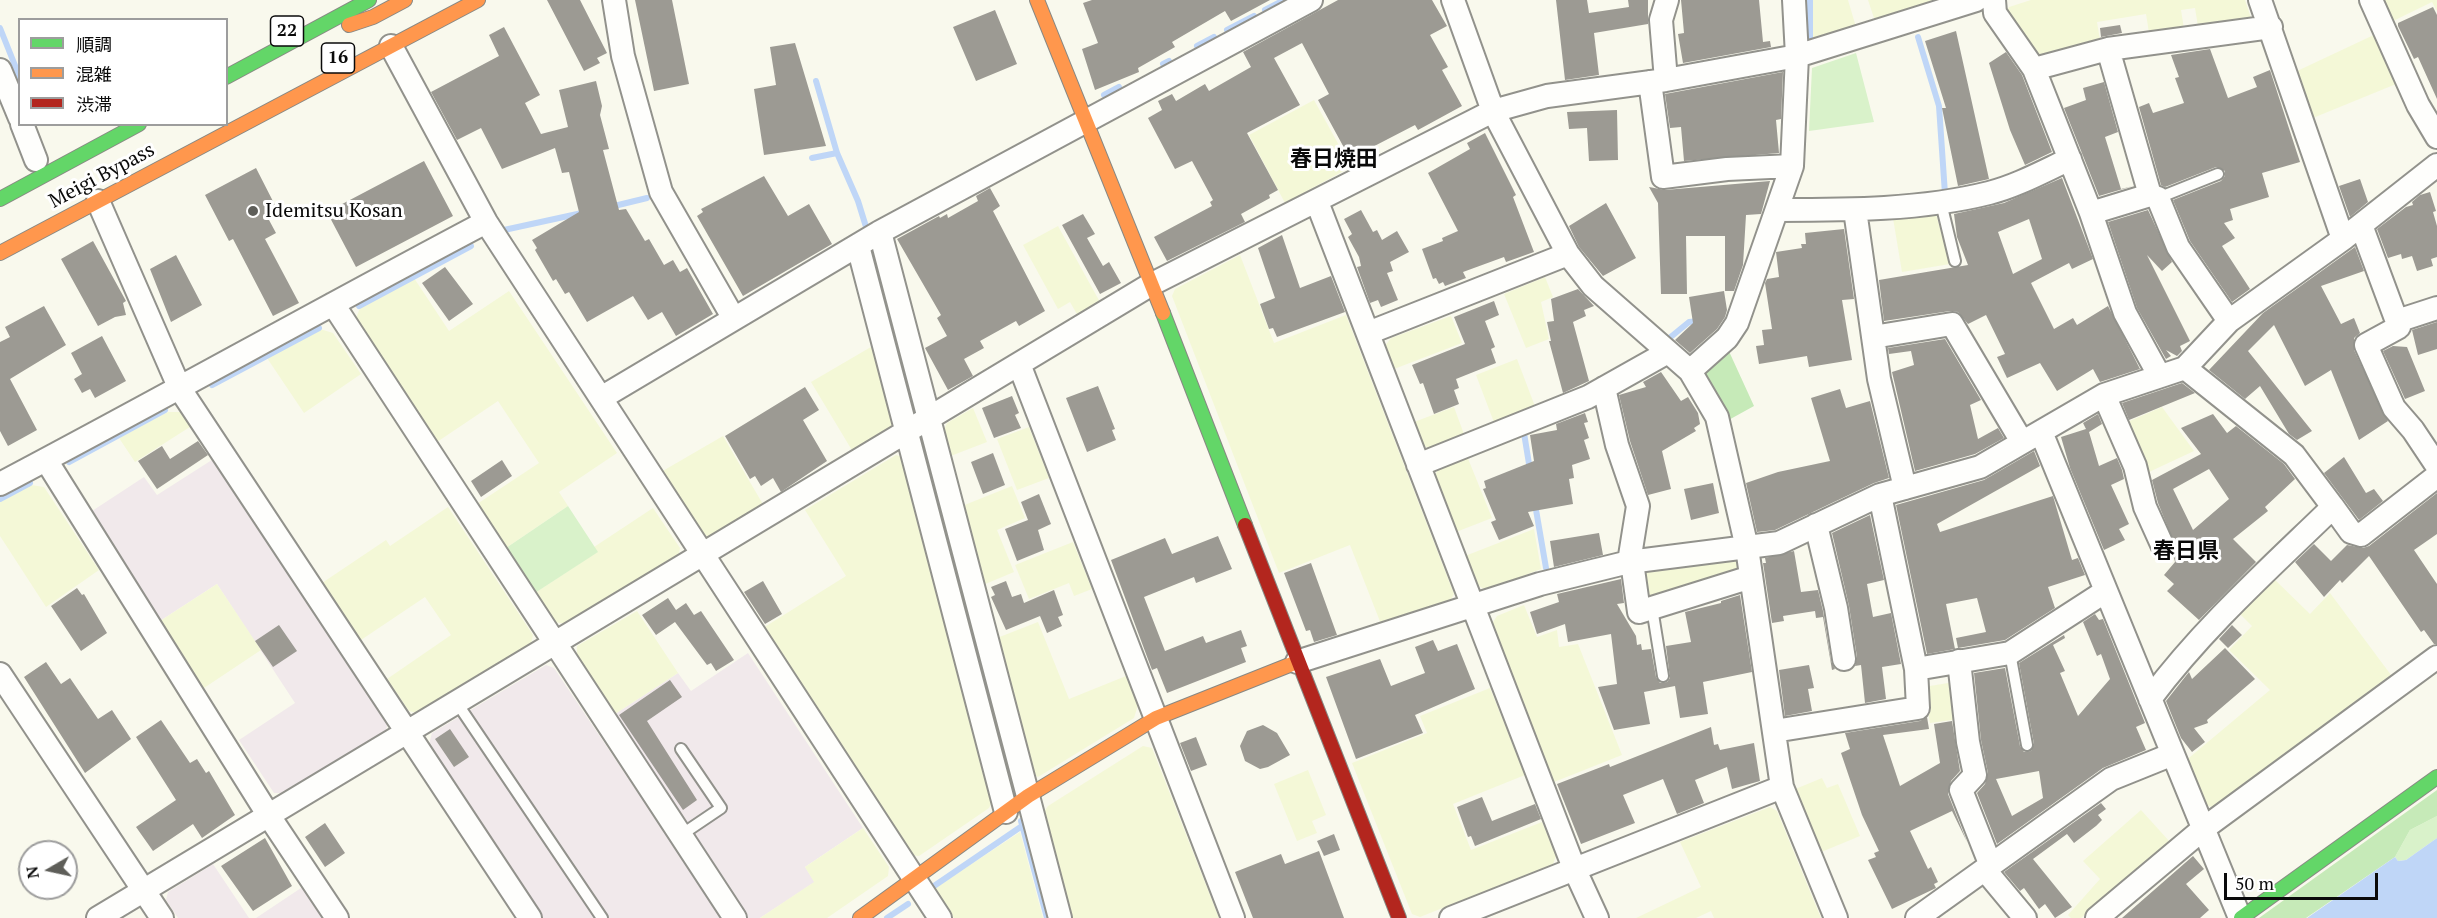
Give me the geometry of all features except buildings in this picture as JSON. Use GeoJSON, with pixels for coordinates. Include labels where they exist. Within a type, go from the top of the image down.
{"type":"FeatureCollection","features":[{"type":"Feature","properties":{"kind":"main road","name":"22"},"geometry":{"type":"LineString","coordinates":[[228,62],[348,0]]}},
{"type":"Feature","properties":{"kind":"main road","name":"16"},"geometry":{"type":"LineString","coordinates":[[228,76],[369,0]]}},
{"type":"Feature","properties":{"kind":"main road"},"geometry":{"type":"LineString","coordinates":[[276,50],[373,17],[405,0]]}},
{"type":"Feature","properties":{"kind":"main road","name":"16"},"geometry":{"type":"LineString","coordinates":[[257,101],[450,0]]}},
{"type":"Feature","properties":{"kind":"main road","name":"Meigi Bypass"},"geometry":{"type":"LineString","coordinates":[[0,253],[478,0]]}},
{"type":"Feature","properties":{"kind":"main road"},"geometry":{"type":"LineString","coordinates":[[1037,0],[1087,119],[1297,662],[1399,918]]}},
{"type":"Feature","properties":{"kind":"main road"},"geometry":{"type":"LineString","coordinates":[[0,200],[135,126]]}},
{"type":"Feature","properties":{"kind":"main road"},"geometry":{"type":"LineString","coordinates":[[860,918],[1028,796],[1156,718],[1297,662]]}},
{"type":"Feature","properties":{"kind":"main road"},"geometry":{"type":"LineString","coordinates":[[2241,918],[2437,777]]}},
{"type":"Feature","properties":{"kind":"street"},"geometry":{"type":"LineString","coordinates":[[614,0],[623,56],[661,192],[734,319]]}},
{"type":"Feature","properties":{"kind":"street"},"geometry":{"type":"LineString","coordinates":[[601,398],[880,232],[1311,0]]}},
{"type":"Feature","properties":{"kind":"street"},"geometry":{"type":"LineString","coordinates":[[1453,0],[1493,111],[1568,254],[1593,286],[1690,371],[1717,417],[1747,548],[1782,787],[1836,918]]}},
{"type":"Feature","properties":{"kind":"street"},"geometry":{"type":"LineString","coordinates":[[1667,0],[1661,20],[1658,81],[1663,177],[1727,169],[1792,166]]}},
{"type":"Feature","properties":{"kind":"street"},"geometry":{"type":"LineString","coordinates":[[1690,371],[1727,338],[1737,323],[1792,166],[1797,56],[1794,0]]}},
{"type":"Feature","properties":{"kind":"street"},"geometry":{"type":"LineString","coordinates":[[98,918],[704,556],[1150,285],[1493,111],[1547,96],[1658,81],[1797,56],[1976,0]]}},
{"type":"Feature","properties":{"kind":"street"},"geometry":{"type":"LineString","coordinates":[[1994,0],[1995,13],[2034,69],[2091,213],[2125,313],[2158,375]]}},
{"type":"Feature","properties":{"kind":"street"},"geometry":{"type":"LineString","coordinates":[[2260,0],[2343,239]]}},
{"type":"Feature","properties":{"kind":"street"},"geometry":{"type":"LineString","coordinates":[[2371,0],[2418,105],[2437,136]]}},
{"type":"Feature","properties":{"kind":"street"},"geometry":{"type":"LineString","coordinates":[[2034,69],[2108,49],[2271,27]]}},
{"type":"Feature","properties":{"kind":"street"},"geometry":{"type":"LineString","coordinates":[[391,46],[486,222],[940,918]]}},
{"type":"Feature","properties":{"kind":"street"},"geometry":{"type":"LineString","coordinates":[[2108,49],[2154,196],[2178,247],[2229,321]]}},
{"type":"Feature","properties":{"kind":"street"},"geometry":{"type":"LineString","coordinates":[[0,70],[18,113]]}},
{"type":"Feature","properties":{"kind":"street"},"geometry":{"type":"LineString","coordinates":[[23,126],[37,160]]}},
{"type":"Feature","properties":{"kind":"street"},"geometry":{"type":"LineString","coordinates":[[1778,210],[1855,210],[1941,203],[1991,193],[2070,159]]}},
{"type":"Feature","properties":{"kind":"street"},"geometry":{"type":"LineString","coordinates":[[1297,662],[1540,584],[1630,562],[1779,543],[1880,495],[1980,466],[2104,395],[2158,375],[2186,368],[2229,321],[2343,239],[2437,165]]}},
{"type":"Feature","properties":{"kind":"street"},"geometry":{"type":"LineString","coordinates":[[2091,213],[2154,196]]}},
{"type":"Feature","properties":{"kind":"street"},"geometry":{"type":"LineString","coordinates":[[98,201],[180,390],[530,918]]}},
{"type":"Feature","properties":{"kind":"street"},"geometry":{"type":"LineString","coordinates":[[1317,202],[1574,868],[1597,918]]}},
{"type":"Feature","properties":{"kind":"street"},"geometry":{"type":"LineString","coordinates":[[1855,210],[1879,379],[1905,488]]}},
{"type":"Feature","properties":{"kind":"street"},"geometry":{"type":"LineString","coordinates":[[0,484],[180,390],[486,222]]}},
{"type":"Feature","properties":{"kind":"street"},"geometry":{"type":"LineString","coordinates":[[2361,225],[2399,327],[2366,345],[2394,408],[2413,430],[2437,466]]}},
{"type":"Feature","properties":{"kind":"street"},"geometry":{"type":"LineString","coordinates":[[880,232],[1060,918]]}},
{"type":"Feature","properties":{"kind":"street"},"geometry":{"type":"LineString","coordinates":[[858,246],[1006,812]]}},
{"type":"Feature","properties":{"kind":"street"},"geometry":{"type":"LineString","coordinates":[[1368,333],[1568,254]]}},
{"type":"Feature","properties":{"kind":"street"},"geometry":{"type":"LineString","coordinates":[[333,304],[735,918]]}},
{"type":"Feature","properties":{"kind":"street"},"geometry":{"type":"LineString","coordinates":[[2397,321],[2437,308]]}},
{"type":"Feature","properties":{"kind":"street"},"geometry":{"type":"LineString","coordinates":[[1873,338],[1952,324],[2032,437],[2106,591],[2241,918]]}},
{"type":"Feature","properties":{"kind":"street"},"geometry":{"type":"LineString","coordinates":[[1418,465],[1588,397],[1668,352]]}},
{"type":"Feature","properties":{"kind":"street"},"geometry":{"type":"LineString","coordinates":[[1020,364],[1233,918]]}},
{"type":"Feature","properties":{"kind":"street"},"geometry":{"type":"LineString","coordinates":[[2186,368],[2294,455],[2351,532],[2361,535],[2437,476]]}},
{"type":"Feature","properties":{"kind":"street"},"geometry":{"type":"LineString","coordinates":[[1604,388],[1617,445],[1638,506],[1630,562],[1639,612],[1751,577]]}},
{"type":"Feature","properties":{"kind":"street"},"geometry":{"type":"LineString","coordinates":[[2104,395],[2134,466],[2145,507],[2164,549]]}},
{"type":"Feature","properties":{"kind":"street"},"geometry":{"type":"LineString","coordinates":[[46,460],[269,816],[337,918]]}},
{"type":"Feature","properties":{"kind":"street"},"geometry":{"type":"LineString","coordinates":[[1774,731],[1918,708],[1916,669],[1880,495]]}},
{"type":"Feature","properties":{"kind":"street"},"geometry":{"type":"LineString","coordinates":[[2150,699],[2179,661],[2230,606],[2333,507]]}},
{"type":"Feature","properties":{"kind":"street"},"geometry":{"type":"LineString","coordinates":[[1816,525],[1836,608],[1844,659]]}},
{"type":"Feature","properties":{"kind":"street"},"geometry":{"type":"LineString","coordinates":[[1916,669],[2010,653],[2106,591]]}},
{"type":"Feature","properties":{"kind":"street"},"geometry":{"type":"LineString","coordinates":[[2097,918],[2203,829],[2437,657]]}},
{"type":"Feature","properties":{"kind":"street"},"geometry":{"type":"LineString","coordinates":[[1959,661],[1968,742],[1976,775],[1961,790],[1988,868],[2025,918]]}},
{"type":"Feature","properties":{"kind":"street"},"geometry":{"type":"LineString","coordinates":[[0,674],[162,918]]}},
{"type":"Feature","properties":{"kind":"street"},"geometry":{"type":"LineString","coordinates":[[1917,918],[2111,779],[2173,754]]}},
{"type":"Feature","properties":{"kind":"street"},"geometry":{"type":"LineString","coordinates":[[1451,918],[1782,787]]}},
{"type":"Feature","properties":{"kind":"lane"},"geometry":{"type":"LineString","coordinates":[[2154,196],[2218,174]]}},
{"type":"Feature","properties":{"kind":"lane"},"geometry":{"type":"LineString","coordinates":[[1941,203],[1956,261]]}},
{"type":"Feature","properties":{"kind":"lane"},"geometry":{"type":"LineString","coordinates":[[1652,608],[1663,676]]}},
{"type":"Feature","properties":{"kind":"lane"},"geometry":{"type":"LineString","coordinates":[[2010,653],[2027,745]]}},
{"type":"Feature","properties":{"kind":"lane"},"geometry":{"type":"LineString","coordinates":[[458,703],[602,918]]}},
{"type":"Feature","properties":{"kind":"lane"},"geometry":{"type":"LineString","coordinates":[[681,749],[721,808],[681,835]]}},
{"type":"Feature","properties":{"kind":"shaded area"},"geometry":{"type":"Polygon","coordinates":[[[215,458],[388,723],[385,733],[282,793],[274,793],[239,740],[295,703],[217,584],[160,621],[89,513],[144,477],[157,495],[215,458]]]}},
{"type":"Feature","properties":{"kind":"shaded area"},"geometry":{"type":"Polygon","coordinates":[[[748,653],[863,828],[805,867],[815,882],[760,918],[748,918],[615,714],[678,673],[691,691],[748,653]]]}},
{"type":"Feature","properties":{"kind":"shaded area"},"geometry":{"type":"Polygon","coordinates":[[[546,665],[554,668],[722,918],[541,918],[429,744],[432,733],[546,665]]]}},
{"type":"Feature","properties":{"kind":"shaded area"},"geometry":{"type":"Polygon","coordinates":[[[213,864],[249,918],[178,918],[166,900],[168,892],[213,864]]]}},
{"type":"Feature","properties":{"kind":"shaded area"},"geometry":{"type":"Polygon","coordinates":[[[304,886],[325,918],[256,918],[304,886]]]}},
{"type":"Feature","properties":{"kind":"green space"},"geometry":{"type":"Polygon","coordinates":[[[1813,0],[1848,0],[1856,27],[1813,41],[1813,0]]]}},
{"type":"Feature","properties":{"kind":"green space"},"geometry":{"type":"Polygon","coordinates":[[[1868,0],[1942,0],[1875,21],[1868,0]]]}},
{"type":"Feature","properties":{"kind":"green space"},"geometry":{"type":"Polygon","coordinates":[[[2031,0],[2245,0],[2252,21],[2199,33],[2195,8],[2181,10],[2185,35],[2150,39],[2146,14],[2097,22],[2101,46],[2040,62],[2006,12],[2009,7],[2031,0]]]}},
{"type":"Feature","properties":{"kind":"green space"},"geometry":{"type":"Polygon","coordinates":[[[2379,0],[2437,0],[2437,11],[2432,2],[2389,23],[2379,0]]]}},
{"type":"Feature","properties":{"kind":"green space"},"geometry":{"type":"Polygon","coordinates":[[[2378,33],[2401,82],[2308,120],[2295,72],[2378,33]]]}},
{"type":"Feature","properties":{"kind":"green space"},"geometry":{"type":"Polygon","coordinates":[[[1856,53],[1874,122],[1809,131],[1812,68],[1856,53]]]}},
{"type":"Feature","properties":{"kind":"green space"},"geometry":{"type":"Polygon","coordinates":[[[1314,100],[1351,167],[1285,203],[1249,135],[1314,100]]]}},
{"type":"Feature","properties":{"kind":"green space"},"geometry":{"type":"Polygon","coordinates":[[[1892,212],[1936,214],[1950,264],[1902,272],[1892,212]]]}},
{"type":"Feature","properties":{"kind":"green space"},"geometry":{"type":"Polygon","coordinates":[[[1058,226],[1101,304],[1078,316],[1070,302],[1058,309],[1023,245],[1058,226]]]}},
{"type":"Feature","properties":{"kind":"green space"},"geometry":{"type":"Polygon","coordinates":[[[1240,255],[1274,343],[1346,315],[1454,594],[1450,601],[1381,624],[1350,545],[1279,573],[1172,296],[1175,289],[1240,255]]]}},
{"type":"Feature","properties":{"kind":"green space"},"geometry":{"type":"Polygon","coordinates":[[[1545,277],[1553,297],[1541,302],[1549,339],[1526,348],[1504,294],[1545,277]]]}},
{"type":"Feature","properties":{"kind":"green space"},"geometry":{"type":"Polygon","coordinates":[[[414,278],[449,331],[509,291],[617,453],[559,492],[568,506],[506,548],[477,504],[539,463],[498,401],[437,442],[356,318],[360,308],[414,278]]]}},
{"type":"Feature","properties":{"kind":"green space"},"geometry":{"type":"Polygon","coordinates":[[[1451,316],[1462,343],[1394,369],[1385,346],[1391,338],[1451,316]]]}},
{"type":"Feature","properties":{"kind":"green space"},"geometry":{"type":"Polygon","coordinates":[[[320,329],[333,333],[361,374],[304,413],[267,358],[320,329]]]}},
{"type":"Feature","properties":{"kind":"green space"},"geometry":{"type":"Polygon","coordinates":[[[876,344],[895,421],[890,430],[853,452],[811,382],[876,344]]]}},
{"type":"Feature","properties":{"kind":"green space"},"geometry":{"type":"Polygon","coordinates":[[[1727,347],[1754,406],[1725,422],[1700,372],[1727,347]]]}},
{"type":"Feature","properties":{"kind":"green space"},"geometry":{"type":"Polygon","coordinates":[[[1517,359],[1536,409],[1495,425],[1476,375],[1517,359]]]}},
{"type":"Feature","properties":{"kind":"green space"},"geometry":{"type":"Polygon","coordinates":[[[1454,407],[1465,437],[1432,449],[1424,446],[1414,422],[1454,407]]]}},
{"type":"Feature","properties":{"kind":"green space"},"geometry":{"type":"Polygon","coordinates":[[[2162,407],[2194,451],[2149,472],[2125,423],[2162,407]]]}},
{"type":"Feature","properties":{"kind":"green space"},"geometry":{"type":"Polygon","coordinates":[[[973,408],[987,442],[948,457],[943,432],[947,423],[973,408]]]}},
{"type":"Feature","properties":{"kind":"green space"},"geometry":{"type":"Polygon","coordinates":[[[168,412],[185,412],[193,425],[135,462],[119,438],[168,412]]]}},
{"type":"Feature","properties":{"kind":"green space"},"geometry":{"type":"Polygon","coordinates":[[[1029,427],[1049,478],[1017,490],[997,439],[1029,427]]]}},
{"type":"Feature","properties":{"kind":"green space"},"geometry":{"type":"Polygon","coordinates":[[[723,436],[764,506],[711,537],[701,534],[661,472],[723,436]]]}},
{"type":"Feature","properties":{"kind":"green space"},"geometry":{"type":"Polygon","coordinates":[[[896,455],[905,458],[994,797],[989,808],[919,856],[910,855],[763,628],[846,576],[805,510],[896,455]]]}},
{"type":"Feature","properties":{"kind":"green space"},"geometry":{"type":"Polygon","coordinates":[[[1467,456],[1492,518],[1456,532],[1435,477],[1438,468],[1467,456]]]}},
{"type":"Feature","properties":{"kind":"green space"},"geometry":{"type":"Polygon","coordinates":[[[31,485],[44,487],[99,570],[46,607],[0,536],[0,502],[31,485]]]}},
{"type":"Feature","properties":{"kind":"green space"},"geometry":{"type":"Polygon","coordinates":[[[1012,486],[1025,518],[997,530],[1014,572],[983,585],[962,506],[1012,486]]]}},
{"type":"Feature","properties":{"kind":"green space"},"geometry":{"type":"Polygon","coordinates":[[[568,506],[598,552],[535,593],[506,548],[568,506]]]}},
{"type":"Feature","properties":{"kind":"green space"},"geometry":{"type":"Polygon","coordinates":[[[448,507],[533,635],[531,644],[417,713],[409,711],[387,679],[451,635],[425,597],[361,640],[322,583],[386,540],[390,546],[448,507]]]}},
{"type":"Feature","properties":{"kind":"green space"},"geometry":{"type":"Polygon","coordinates":[[[653,508],[680,548],[678,557],[566,624],[554,622],[535,593],[597,552],[594,547],[653,508]]]}},
{"type":"Feature","properties":{"kind":"green space"},"geometry":{"type":"Polygon","coordinates":[[[1534,529],[1541,569],[1486,590],[1477,585],[1465,556],[1534,529]]]}},
{"type":"Feature","properties":{"kind":"green space"},"geometry":{"type":"Polygon","coordinates":[[[1073,542],[1092,589],[1074,596],[1069,583],[1029,599],[1015,565],[1073,542]]]}},
{"type":"Feature","properties":{"kind":"green space"},"geometry":{"type":"Polygon","coordinates":[[[1739,557],[1741,575],[1647,603],[1638,570],[1739,557]]]}},
{"type":"Feature","properties":{"kind":"green space"},"geometry":{"type":"Polygon","coordinates":[[[2269,574],[2310,614],[2330,593],[2391,675],[2212,807],[2203,804],[2184,762],[2270,690],[2229,650],[2252,626],[2235,609],[2269,574]]]}},
{"type":"Feature","properties":{"kind":"green space"},"geometry":{"type":"Polygon","coordinates":[[[217,584],[261,650],[204,688],[160,621],[217,584]]]}},
{"type":"Feature","properties":{"kind":"green space"},"geometry":{"type":"Polygon","coordinates":[[[1524,605],[1537,637],[1557,630],[1559,647],[1578,644],[1622,755],[1554,782],[1491,625],[1497,616],[1524,605]]]}},
{"type":"Feature","properties":{"kind":"green space"},"geometry":{"type":"Polygon","coordinates":[[[637,611],[678,673],[615,714],[577,656],[577,646],[637,611]]]}},
{"type":"Feature","properties":{"kind":"green space"},"geometry":{"type":"Polygon","coordinates":[[[1038,622],[1069,699],[1126,676],[1138,705],[1134,718],[1038,777],[1032,773],[997,638],[1038,622]]]}},
{"type":"Feature","properties":{"kind":"green space"},"geometry":{"type":"Polygon","coordinates":[[[1954,682],[1959,719],[1930,723],[1924,687],[1954,682]]]}},
{"type":"Feature","properties":{"kind":"green space"},"geometry":{"type":"Polygon","coordinates":[[[1490,688],[1525,775],[1453,804],[1471,850],[1542,822],[1556,856],[1553,864],[1420,917],[1412,914],[1352,763],[1427,733],[1420,716],[1490,688]]]}},
{"type":"Feature","properties":{"kind":"green space"},"geometry":{"type":"Polygon","coordinates":[[[1143,746],[1152,748],[1219,918],[1070,918],[1043,813],[1048,806],[1143,746]]]}},
{"type":"Feature","properties":{"kind":"green space"},"geometry":{"type":"Polygon","coordinates":[[[1308,770],[1326,815],[1312,821],[1317,833],[1297,841],[1274,784],[1308,770]]]}},
{"type":"Feature","properties":{"kind":"green space"},"geometry":{"type":"Polygon","coordinates":[[[1822,778],[1827,788],[1838,784],[1860,836],[1819,853],[1793,790],[1822,778]]]}},
{"type":"Feature","properties":{"kind":"green space"},"geometry":{"type":"Polygon","coordinates":[[[2437,790],[2437,816],[2410,830],[2395,857],[2306,918],[2259,918],[2437,790]]]}},
{"type":"Feature","properties":{"kind":"green space"},"geometry":{"type":"Polygon","coordinates":[[[1770,807],[1777,811],[1821,918],[1714,918],[1711,911],[1696,918],[1636,918],[1701,887],[1680,842],[1770,807]]]}},
{"type":"Feature","properties":{"kind":"green space"},"geometry":{"type":"Polygon","coordinates":[[[2141,810],[2170,842],[2081,918],[2071,918],[2068,915],[2100,879],[2083,861],[2141,810]]]}},
{"type":"Feature","properties":{"kind":"green space"},"geometry":{"type":"Polygon","coordinates":[[[2437,816],[2437,838],[2406,860],[2398,861],[2395,857],[2410,830],[2437,816]]]}},
{"type":"Feature","properties":{"kind":"green space"},"geometry":{"type":"Polygon","coordinates":[[[863,828],[889,867],[888,876],[827,918],[760,918],[814,882],[805,867],[863,828]]]}},
{"type":"Feature","properties":{"kind":"green space"},"geometry":{"type":"Polygon","coordinates":[[[1020,832],[1043,918],[954,918],[935,888],[1020,832]]]}},
{"type":"Feature","properties":{"kind":"water"},"geometry":{"type":"Polygon","coordinates":[[[2437,838],[2437,918],[2307,918],[2395,857],[2398,861],[2406,860],[2437,838]]]}},
{"type":"Feature","properties":{"kind":"waterway"},"geometry":{"type":"LineString","coordinates":[[1265,10],[1284,0]]}},
{"type":"Feature","properties":{"kind":"waterway"},"geometry":{"type":"LineString","coordinates":[[1810,0],[1810,40]]}},
{"type":"Feature","properties":{"kind":"waterway"},"geometry":{"type":"LineString","coordinates":[[1227,30],[1254,16]]}},
{"type":"Feature","properties":{"kind":"waterway"},"geometry":{"type":"LineString","coordinates":[[0,28],[18,73]]}},
{"type":"Feature","properties":{"kind":"waterway"},"geometry":{"type":"LineString","coordinates":[[1197,46],[1214,37]]}},
{"type":"Feature","properties":{"kind":"waterway"},"geometry":{"type":"LineString","coordinates":[[1918,37],[1939,106],[1945,194]]}},
{"type":"Feature","properties":{"kind":"waterway"},"geometry":{"type":"LineString","coordinates":[[1163,64],[1169,61]]}},
{"type":"Feature","properties":{"kind":"waterway"},"geometry":{"type":"LineString","coordinates":[[816,81],[837,153],[858,201],[867,230]]}},
{"type":"Feature","properties":{"kind":"waterway"},"geometry":{"type":"LineString","coordinates":[[1104,95],[1119,87]]}},
{"type":"Feature","properties":{"kind":"waterway"},"geometry":{"type":"LineString","coordinates":[[812,158],[837,153]]}},
{"type":"Feature","properties":{"kind":"waterway"},"geometry":{"type":"LineString","coordinates":[[610,207],[647,198]]}},
{"type":"Feature","properties":{"kind":"waterway"},"geometry":{"type":"LineString","coordinates":[[504,230],[582,213]]}},
{"type":"Feature","properties":{"kind":"waterway"},"geometry":{"type":"LineString","coordinates":[[871,245],[916,417]]}},
{"type":"Feature","properties":{"kind":"waterway"},"geometry":{"type":"LineString","coordinates":[[359,306],[471,246]]}},
{"type":"Feature","properties":{"kind":"waterway"},"geometry":{"type":"LineString","coordinates":[[1667,340],[1689,322],[1699,321]]}},
{"type":"Feature","properties":{"kind":"waterway"},"geometry":{"type":"LineString","coordinates":[[212,385],[319,328]]}},
{"type":"Feature","properties":{"kind":"waterway"},"geometry":{"type":"LineString","coordinates":[[69,462],[165,410]]}},
{"type":"Feature","properties":{"kind":"waterway"},"geometry":{"type":"LineString","coordinates":[[1524,433],[1530,470]]}},
{"type":"Feature","properties":{"kind":"waterway"},"geometry":{"type":"LineString","coordinates":[[921,437],[1013,792]]}},
{"type":"Feature","properties":{"kind":"waterway"},"geometry":{"type":"LineString","coordinates":[[0,499],[30,483]]}},
{"type":"Feature","properties":{"kind":"waterway"},"geometry":{"type":"LineString","coordinates":[[1535,504],[1546,568]]}},
{"type":"Feature","properties":{"kind":"waterway"},"geometry":{"type":"LineString","coordinates":[[1021,821],[1047,918]]}},
{"type":"Feature","properties":{"kind":"waterway"},"geometry":{"type":"LineString","coordinates":[[934,886],[1022,826]]}},
{"type":"Feature","properties":{"kind":"waterway"},"geometry":{"type":"LineString","coordinates":[[887,918],[908,904]]}},
{"type":"Feature","properties":{"kind":"traffic: fast"},"geometry":{"type":"LineString","coordinates":[[228,76],[369,0]]}},
{"type":"Feature","properties":{"kind":"traffic: fast"},"geometry":{"type":"LineString","coordinates":[[0,199],[135,126]]}},
{"type":"Feature","properties":{"kind":"traffic: fast"},"geometry":{"type":"LineString","coordinates":[[1163,313],[1245,525]]}},
{"type":"Feature","properties":{"kind":"traffic: fast"},"geometry":{"type":"LineString","coordinates":[[2241,918],[2437,777]]}},
{"type":"Feature","properties":{"kind":"traffic: slow"},"geometry":{"type":"LineString","coordinates":[[349,25],[373,17],[405,0]]}},
{"type":"Feature","properties":{"kind":"traffic: slow"},"geometry":{"type":"LineString","coordinates":[[0,253],[478,0]]}},
{"type":"Feature","properties":{"kind":"traffic: slow"},"geometry":{"type":"LineString","coordinates":[[1037,0],[1163,313]]}},
{"type":"Feature","properties":{"kind":"traffic: slow"},"geometry":{"type":"LineString","coordinates":[[860,918],[1028,796],[1156,718],[1297,662]]}},
{"type":"Feature","properties":{"kind":"traffic: jam"},"geometry":{"type":"LineString","coordinates":[[1245,525],[1399,918]]}},
{"type":"Feature","properties":{"kind":"place","name":"Idemitsu Kosan"},"geometry":{"type":"Point","coordinates":[253,211]}},
{"type":"Feature","properties":{"kind":"district","name":"春日焼田"},"geometry":{"type":"Point","coordinates":[1334,160]}},
{"type":"Feature","properties":{"kind":"district","name":"春日県"},"geometry":{"type":"Point","coordinates":[2186,552]}}]}
